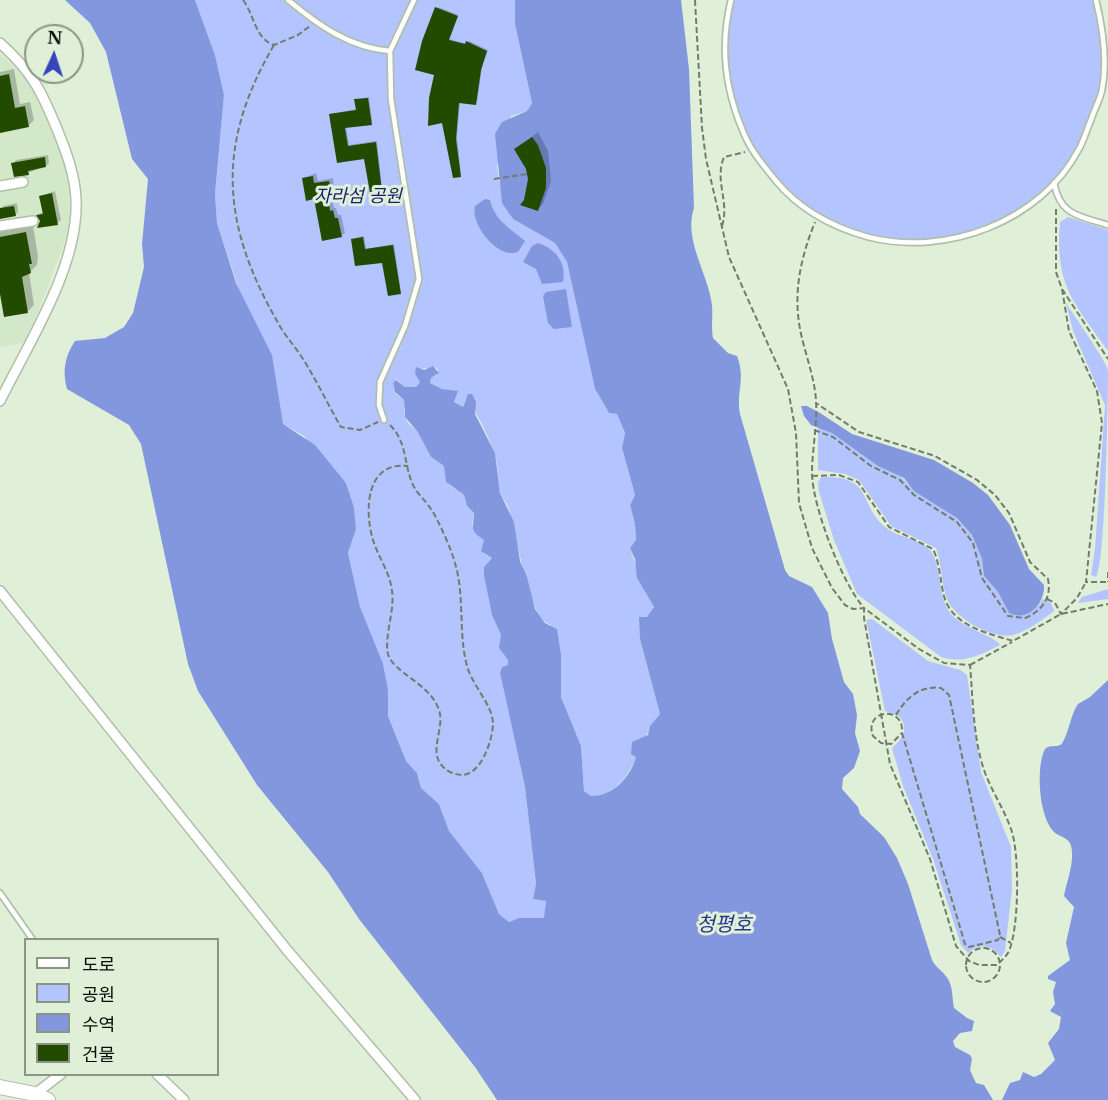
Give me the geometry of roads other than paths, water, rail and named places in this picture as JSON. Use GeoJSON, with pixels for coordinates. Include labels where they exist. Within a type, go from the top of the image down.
{"type":"FeatureCollection","features":[{"type":"Feature","properties":{"kind":"main road"},"geometry":{"type":"LineString","coordinates":[[0,1087],[32,1098],[48,1100]]}},
{"type":"Feature","properties":{"kind":"street"},"geometry":{"type":"LineString","coordinates":[[0,43],[32,74],[43,94],[63,143],[74,181],[76,200],[75,229],[65,269],[0,401]]}},
{"type":"Feature","properties":{"kind":"street"},"geometry":{"type":"LineString","coordinates":[[0,174],[1,186],[23,182]]}},
{"type":"Feature","properties":{"kind":"street"},"geometry":{"type":"LineString","coordinates":[[0,226],[33,221]]}},
{"type":"Feature","properties":{"kind":"street"},"geometry":{"type":"LineString","coordinates":[[0,591],[287,950],[415,1100]]}},
{"type":"Feature","properties":{"kind":"street"},"geometry":{"type":"LineString","coordinates":[[32,1098],[59,1076]]}},
{"type":"Feature","properties":{"kind":"street"},"geometry":{"type":"LineString","coordinates":[[159,1076],[184,1100]]}},
{"type":"Feature","properties":{"kind":"lane"},"geometry":{"type":"LineString","coordinates":[[288,0],[314,21],[353,43],[390,51]]}},
{"type":"Feature","properties":{"kind":"lane"},"geometry":{"type":"LineString","coordinates":[[384,420],[379,405],[380,382],[405,326],[419,279],[390,99],[390,51],[414,0]]}},
{"type":"Feature","properties":{"kind":"lane"},"geometry":{"type":"LineString","coordinates":[[731,0],[724,38],[729,98],[751,151],[790,197],[818,217],[849,232],[883,240],[918,243],[955,239],[991,227],[1018,213],[1054,183],[1079,149],[1102,90],[1105,34],[1096,0]]}},
{"type":"Feature","properties":{"kind":"lane"},"geometry":{"type":"LineString","coordinates":[[1054,183],[1057,199],[1066,211],[1108,225]]}},
{"type":"Feature","properties":{"kind":"lane"},"geometry":{"type":"LineString","coordinates":[[0,893],[32,938]]}},
{"type":"Feature","properties":{"kind":"water","name":"청평호"},"geometry":{"type":"Polygon","coordinates":[[[65,0],[195,0],[215,55],[224,95],[215,194],[217,223],[236,283],[272,355],[283,424],[315,445],[346,483],[354,507],[356,529],[348,553],[360,607],[383,664],[388,690],[388,716],[406,761],[417,773],[421,788],[439,804],[449,831],[482,873],[499,914],[509,922],[519,918],[544,918],[546,901],[533,899],[536,884],[525,787],[500,673],[502,667],[508,665],[508,660],[499,648],[501,635],[492,615],[484,576],[484,567],[492,558],[481,551],[484,540],[474,531],[474,513],[467,506],[464,495],[446,482],[444,466],[431,457],[417,431],[405,417],[404,400],[395,392],[393,383],[396,380],[405,387],[416,387],[420,382],[415,374],[416,367],[424,370],[433,366],[439,373],[431,378],[430,383],[442,389],[458,391],[454,402],[463,407],[468,394],[472,394],[476,402],[475,414],[495,453],[500,493],[514,522],[520,561],[527,577],[535,609],[545,623],[557,629],[561,655],[561,697],[581,746],[584,791],[591,796],[606,793],[620,784],[630,772],[636,757],[631,754],[632,742],[648,735],[650,726],[660,714],[640,639],[639,617],[647,617],[654,607],[637,578],[635,559],[630,548],[636,540],[630,505],[635,495],[622,448],[625,433],[617,414],[609,413],[595,389],[567,262],[555,243],[513,219],[502,203],[495,134],[502,122],[527,111],[532,103],[515,24],[515,0],[681,0],[689,69],[694,208],[691,220],[692,232],[697,256],[710,293],[713,338],[728,353],[737,356],[740,364],[740,414],[785,570],[789,576],[812,587],[828,613],[832,639],[844,682],[853,694],[857,715],[855,733],[860,751],[854,768],[843,778],[842,789],[858,807],[860,814],[884,837],[897,858],[908,884],[932,960],[950,982],[954,1008],[974,1021],[972,1031],[960,1033],[953,1041],[955,1047],[970,1055],[972,1059],[970,1070],[976,1083],[984,1085],[993,1100],[497,1100],[475,1067],[359,919],[328,872],[257,785],[198,691],[188,664],[141,444],[129,425],[67,389],[65,364],[75,341],[105,338],[124,327],[133,313],[144,267],[142,244],[148,179],[132,159],[106,52],[90,23],[65,0]]]}},
{"type":"Feature","properties":{"kind":"water"},"geometry":{"type":"Polygon","coordinates":[[[485,199],[490,200],[495,213],[504,224],[525,241],[518,252],[502,251],[494,246],[481,231],[475,206],[485,199]]]}},
{"type":"Feature","properties":{"kind":"water"},"geometry":{"type":"Polygon","coordinates":[[[538,243],[550,249],[559,258],[564,275],[563,282],[542,284],[536,269],[523,262],[532,246],[538,243]]]}},
{"type":"Feature","properties":{"kind":"water"},"geometry":{"type":"Polygon","coordinates":[[[566,289],[572,327],[554,329],[548,323],[543,296],[546,292],[566,289]]]}},
{"type":"Feature","properties":{"kind":"water"},"geometry":{"type":"Polygon","coordinates":[[[801,406],[807,406],[820,413],[852,434],[934,460],[973,483],[988,495],[1010,525],[1029,569],[1044,585],[1042,599],[1034,610],[1023,615],[1009,613],[998,592],[984,576],[982,559],[972,535],[957,518],[914,491],[904,478],[878,466],[832,433],[811,425],[804,416],[801,406]]]}},
{"type":"Feature","properties":{"kind":"water"},"geometry":{"type":"Polygon","coordinates":[[[1108,680],[1108,1100],[1002,1100],[1010,1083],[1020,1080],[1023,1072],[1034,1077],[1041,1074],[1055,1060],[1048,1043],[1059,1029],[1061,1017],[1050,1011],[1055,1004],[1053,992],[1056,982],[1048,979],[1048,976],[1070,960],[1066,943],[1074,907],[1064,896],[1072,852],[1068,841],[1054,832],[1045,816],[1040,793],[1040,770],[1044,751],[1051,746],[1059,746],[1063,742],[1078,704],[1090,697],[1108,680]]]}},
{"type":"Feature","properties":{"kind":"park label","name":"자라섬 공원"},"geometry":{"type":"Point","coordinates":[358,197]}}]}
